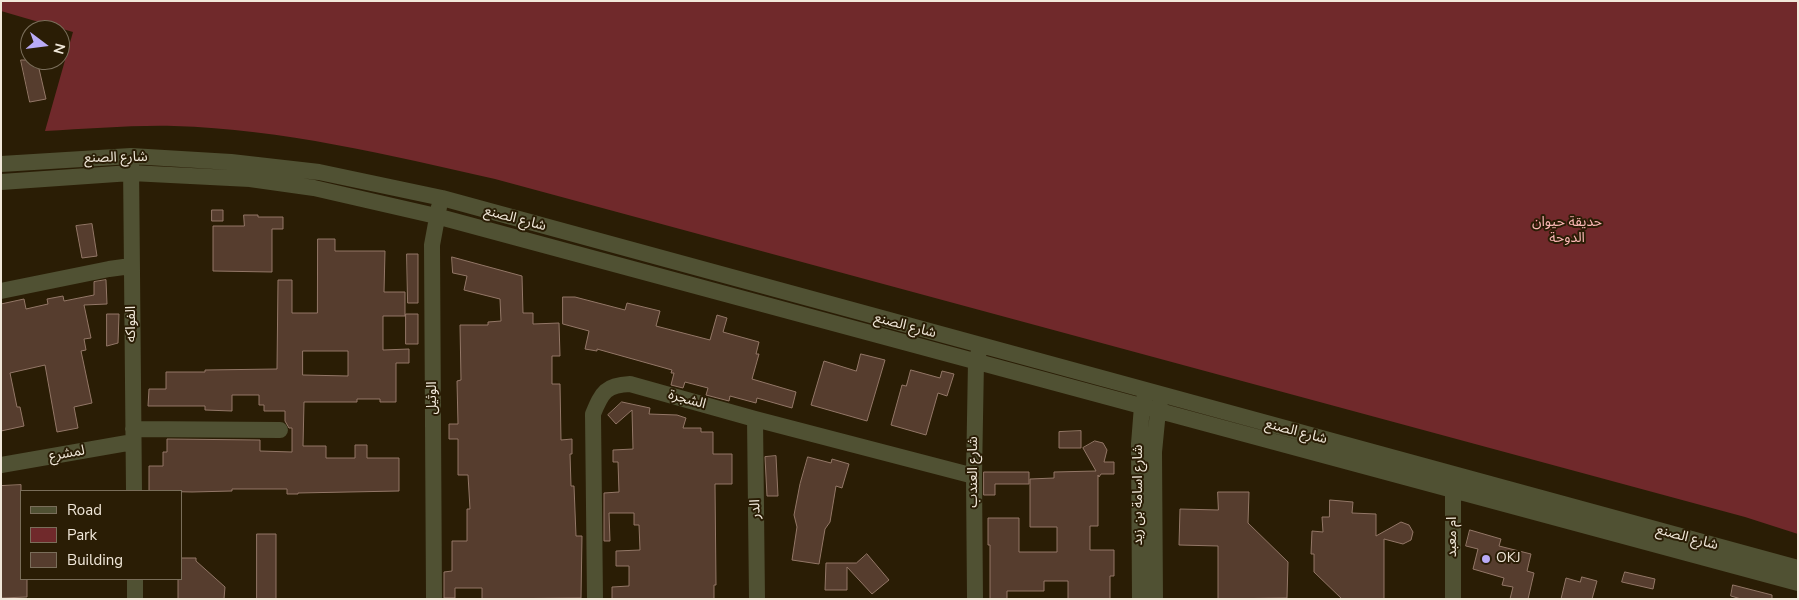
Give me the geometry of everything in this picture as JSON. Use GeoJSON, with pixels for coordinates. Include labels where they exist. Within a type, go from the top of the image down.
{"type":"FeatureCollection","features":[{"type":"Feature","properties":{"kind":"street"},"geometry":{"type":"LineString","coordinates":[[1,154],[8,163]]}},
{"type":"Feature","properties":{"kind":"street","name":"شارع الصنع"},"geometry":{"type":"LineString","coordinates":[[8,163],[131,156],[231,162],[319,172],[442,198],[649,256],[979,354],[1455,482],[1798,568]]}},
{"type":"Feature","properties":{"kind":"street","name":"الفواكه"},"geometry":{"type":"LineString","coordinates":[[131,156],[134,490]]}},
{"type":"Feature","properties":{"kind":"street","name":"شارع الصنع"},"geometry":{"type":"LineString","coordinates":[[1,182],[131,173],[250,179],[305,187],[436,216],[644,272],[979,354]]}},
{"type":"Feature","properties":{"kind":"street","name":"الوثيل"},"geometry":{"type":"LineString","coordinates":[[434,599],[432,245],[436,216],[442,198]]}},
{"type":"Feature","properties":{"kind":"street"},"geometry":{"type":"LineString","coordinates":[[644,272],[649,256]]}},
{"type":"Feature","properties":{"kind":"street"},"geometry":{"type":"LineString","coordinates":[[1,291],[131,266]]}},
{"type":"Feature","properties":{"kind":"street","name":"شارع العندب"},"geometry":{"type":"LineString","coordinates":[[975,599],[974,476],[979,354]]}},
{"type":"Feature","properties":{"kind":"street","name":"الشجرة"},"geometry":{"type":"LineString","coordinates":[[595,599],[594,414],[599,399],[607,388],[630,384],[755,420],[974,476]]}},
{"type":"Feature","properties":{"kind":"street","name":"شارع اسامة بن زيد"},"geometry":{"type":"LineString","coordinates":[[1140,599],[1138,444],[1144,399]]}},
{"type":"Feature","properties":{"kind":"street","name":"شارع اسامة بن زيد"},"geometry":{"type":"LineString","coordinates":[[1155,599],[1154,452],[1160,403]]}},
{"type":"Feature","properties":{"kind":"street","name":"الدر"},"geometry":{"type":"LineString","coordinates":[[755,420],[757,599]]}},
{"type":"Feature","properties":{"kind":"street","name":"لمشرع"},"geometry":{"type":"LineString","coordinates":[[1,465],[133,436],[280,430]]}},
{"type":"Feature","properties":{"kind":"street","name":"شارع الصنع"},"geometry":{"type":"LineString","coordinates":[[1455,482],[1798,583]]}},
{"type":"Feature","properties":{"kind":"street","name":"ام معبد"},"geometry":{"type":"LineString","coordinates":[[1453,599],[1455,482]]}},
{"type":"Feature","properties":{"kind":"street"},"geometry":{"type":"LineString","coordinates":[[135,580],[135,599]]}},
{"type":"Feature","properties":{"kind":"green space","name":"حديقة حيوان الدوحة"},"geometry":{"type":"Polygon","coordinates":[[[1,1],[1798,1],[1798,534],[1745,517],[495,179],[335,145],[255,132],[174,126],[45,131],[62,70],[70,70],[70,43],[73,32],[70,31],[70,20],[32,20],[1,11],[1,1]]]}},
{"type":"Feature","properties":{"kind":"building"},"geometry":{"type":"Polygon","coordinates":[[[23,70],[39,70],[46,99],[30,102],[23,70]]]}},
{"type":"Feature","properties":{"kind":"building"},"geometry":{"type":"Polygon","coordinates":[[[212,210],[223,210],[223,221],[212,221],[212,210]]]}},
{"type":"Feature","properties":{"kind":"building"},"geometry":{"type":"Polygon","coordinates":[[[244,215],[283,217],[283,229],[272,229],[272,272],[213,271],[213,226],[244,226],[244,215]]]}},
{"type":"Feature","properties":{"kind":"building"},"geometry":{"type":"Polygon","coordinates":[[[92,224],[97,256],[82,258],[76,226],[92,224]]]}},
{"type":"Feature","properties":{"kind":"building"},"geometry":{"type":"Polygon","coordinates":[[[318,239],[335,239],[335,251],[385,251],[384,292],[405,292],[405,316],[383,316],[383,350],[409,349],[409,363],[396,363],[396,402],[380,402],[380,399],[357,399],[357,402],[304,402],[303,446],[326,446],[326,458],[355,458],[355,445],[367,445],[367,458],[399,458],[399,491],[287,494],[287,489],[232,489],[232,491],[192,492],[182,492],[182,490],[149,490],[149,466],[163,466],[163,452],[167,452],[167,439],[260,440],[260,451],[292,452],[292,428],[289,428],[285,421],[285,411],[264,411],[264,405],[259,405],[259,395],[232,395],[232,411],[205,410],[205,406],[148,406],[149,389],[166,389],[166,372],[277,369],[278,280],[292,280],[292,313],[317,313],[318,239]],[[303,351],[303,375],[348,376],[348,351],[303,351]]]}},
{"type":"Feature","properties":{"kind":"building"},"geometry":{"type":"Polygon","coordinates":[[[407,254],[418,254],[418,303],[408,303],[407,254]]]}},
{"type":"Feature","properties":{"kind":"building"},"geometry":{"type":"Polygon","coordinates":[[[452,257],[522,276],[523,313],[533,313],[533,324],[559,323],[560,356],[552,356],[552,384],[560,384],[561,440],[572,439],[572,454],[570,454],[571,486],[574,486],[576,536],[582,536],[581,598],[482,599],[482,588],[455,588],[455,598],[444,598],[444,572],[452,571],[452,541],[467,541],[467,509],[470,509],[468,475],[458,475],[458,439],[449,439],[449,424],[458,424],[457,381],[461,380],[460,325],[488,325],[488,322],[501,321],[500,299],[464,290],[467,276],[453,273],[452,257]]]}},
{"type":"Feature","properties":{"kind":"building"},"geometry":{"type":"Polygon","coordinates":[[[106,280],[107,304],[84,305],[91,338],[84,339],[86,350],[81,351],[92,403],[74,407],[78,428],[57,432],[45,365],[10,373],[17,407],[20,407],[24,426],[1,431],[1,304],[24,299],[26,309],[48,304],[47,299],[63,296],[64,301],[94,295],[94,282],[106,280]]]}},
{"type":"Feature","properties":{"kind":"building"},"geometry":{"type":"Polygon","coordinates":[[[563,297],[575,297],[625,310],[627,303],[660,311],[656,326],[710,340],[717,315],[727,318],[723,332],[759,342],[756,354],[759,354],[752,379],[796,392],[792,408],[757,398],[756,403],[730,396],[729,401],[706,395],[708,388],[685,382],[683,388],[671,385],[674,373],[671,373],[672,370],[597,349],[597,351],[585,349],[589,331],[563,324],[563,297]]]}},
{"type":"Feature","properties":{"kind":"building"},"geometry":{"type":"Polygon","coordinates":[[[107,314],[119,314],[118,343],[107,346],[107,314]]]}},
{"type":"Feature","properties":{"kind":"building"},"geometry":{"type":"Polygon","coordinates":[[[406,314],[418,314],[418,344],[406,344],[406,314]]]}},
{"type":"Feature","properties":{"kind":"building"},"geometry":{"type":"Polygon","coordinates":[[[861,354],[885,360],[867,421],[811,405],[824,361],[856,371],[861,354]]]}},
{"type":"Feature","properties":{"kind":"building"},"geometry":{"type":"Polygon","coordinates":[[[911,370],[940,378],[942,371],[954,374],[947,396],[938,393],[926,435],[891,425],[902,385],[906,386],[911,370]]]}},
{"type":"Feature","properties":{"kind":"building"},"geometry":{"type":"Polygon","coordinates":[[[622,402],[650,408],[649,414],[677,415],[686,418],[683,428],[701,428],[701,432],[713,432],[713,454],[732,454],[732,484],[715,484],[716,585],[714,585],[714,599],[612,599],[612,587],[629,586],[629,566],[616,566],[616,551],[640,550],[639,525],[634,525],[634,513],[609,513],[610,541],[604,541],[604,493],[619,492],[618,462],[613,462],[613,450],[633,449],[632,410],[616,424],[608,415],[622,402]]]}},
{"type":"Feature","properties":{"kind":"building"},"geometry":{"type":"Polygon","coordinates":[[[1081,431],[1081,448],[1059,448],[1059,432],[1081,431]]]}},
{"type":"Feature","properties":{"kind":"building"},"geometry":{"type":"Polygon","coordinates":[[[1095,441],[1103,443],[1107,450],[1104,462],[1114,462],[1114,474],[1101,474],[1099,477],[1098,475],[1098,526],[1090,526],[1090,550],[1114,550],[1114,576],[1110,576],[1110,599],[1068,599],[1068,581],[1044,581],[1044,591],[1007,591],[1007,599],[990,599],[988,518],[1019,518],[1019,552],[1057,552],[1057,527],[1030,527],[1030,479],[1054,478],[1054,472],[1096,471],[1083,448],[1095,441]]]}},
{"type":"Feature","properties":{"kind":"building"},"geometry":{"type":"Polygon","coordinates":[[[776,456],[778,496],[767,496],[765,457],[776,456]]]}},
{"type":"Feature","properties":{"kind":"building"},"geometry":{"type":"Polygon","coordinates":[[[808,457],[831,463],[832,459],[849,464],[842,488],[836,486],[830,522],[825,529],[819,564],[792,560],[797,527],[794,515],[808,457]]]}},
{"type":"Feature","properties":{"kind":"building"},"geometry":{"type":"Polygon","coordinates":[[[984,472],[1029,472],[1029,484],[995,484],[995,495],[984,495],[984,472]]]}},
{"type":"Feature","properties":{"kind":"building"},"geometry":{"type":"Polygon","coordinates":[[[21,485],[20,580],[27,580],[27,597],[1,598],[1,486],[21,485]]]}},
{"type":"Feature","properties":{"kind":"building"},"geometry":{"type":"Polygon","coordinates":[[[1218,492],[1249,492],[1248,523],[1288,562],[1287,598],[1218,599],[1218,546],[1179,545],[1180,509],[1218,510],[1218,492]]]}},
{"type":"Feature","properties":{"kind":"building"},"geometry":{"type":"Polygon","coordinates":[[[1330,500],[1353,502],[1352,513],[1376,514],[1376,536],[1401,522],[1409,525],[1413,532],[1411,540],[1403,544],[1384,539],[1384,599],[1342,599],[1314,572],[1314,554],[1311,554],[1312,531],[1323,532],[1322,517],[1329,517],[1330,500]]]}},
{"type":"Feature","properties":{"kind":"building"},"geometry":{"type":"Polygon","coordinates":[[[1470,530],[1501,539],[1499,546],[1531,554],[1527,571],[1534,573],[1528,599],[1510,599],[1513,587],[1502,585],[1504,578],[1473,569],[1478,549],[1466,546],[1470,530]]]}},
{"type":"Feature","properties":{"kind":"building"},"geometry":{"type":"Polygon","coordinates":[[[257,534],[276,534],[276,599],[257,599],[257,534]]]}},
{"type":"Feature","properties":{"kind":"building"},"geometry":{"type":"Polygon","coordinates":[[[867,554],[889,580],[872,594],[847,567],[847,590],[825,590],[826,563],[856,563],[867,554]]]}},
{"type":"Feature","properties":{"kind":"building"},"geometry":{"type":"Polygon","coordinates":[[[182,558],[196,558],[196,561],[225,587],[224,599],[178,599],[178,580],[182,580],[182,558]]]}},
{"type":"Feature","properties":{"kind":"building"},"geometry":{"type":"Polygon","coordinates":[[[1625,572],[1655,579],[1653,589],[1622,582],[1625,572]]]}},
{"type":"Feature","properties":{"kind":"building"},"geometry":{"type":"Polygon","coordinates":[[[1582,577],[1597,581],[1592,599],[1561,599],[1566,578],[1580,582],[1582,577]]]}},
{"type":"Feature","properties":{"kind":"building"},"geometry":{"type":"Polygon","coordinates":[[[1733,585],[1772,595],[1772,599],[1741,599],[1731,596],[1733,585]]]}},
{"type":"Feature","properties":{"kind":"place","name":"OKJ"},"geometry":{"type":"Point","coordinates":[1486,559]}}]}
